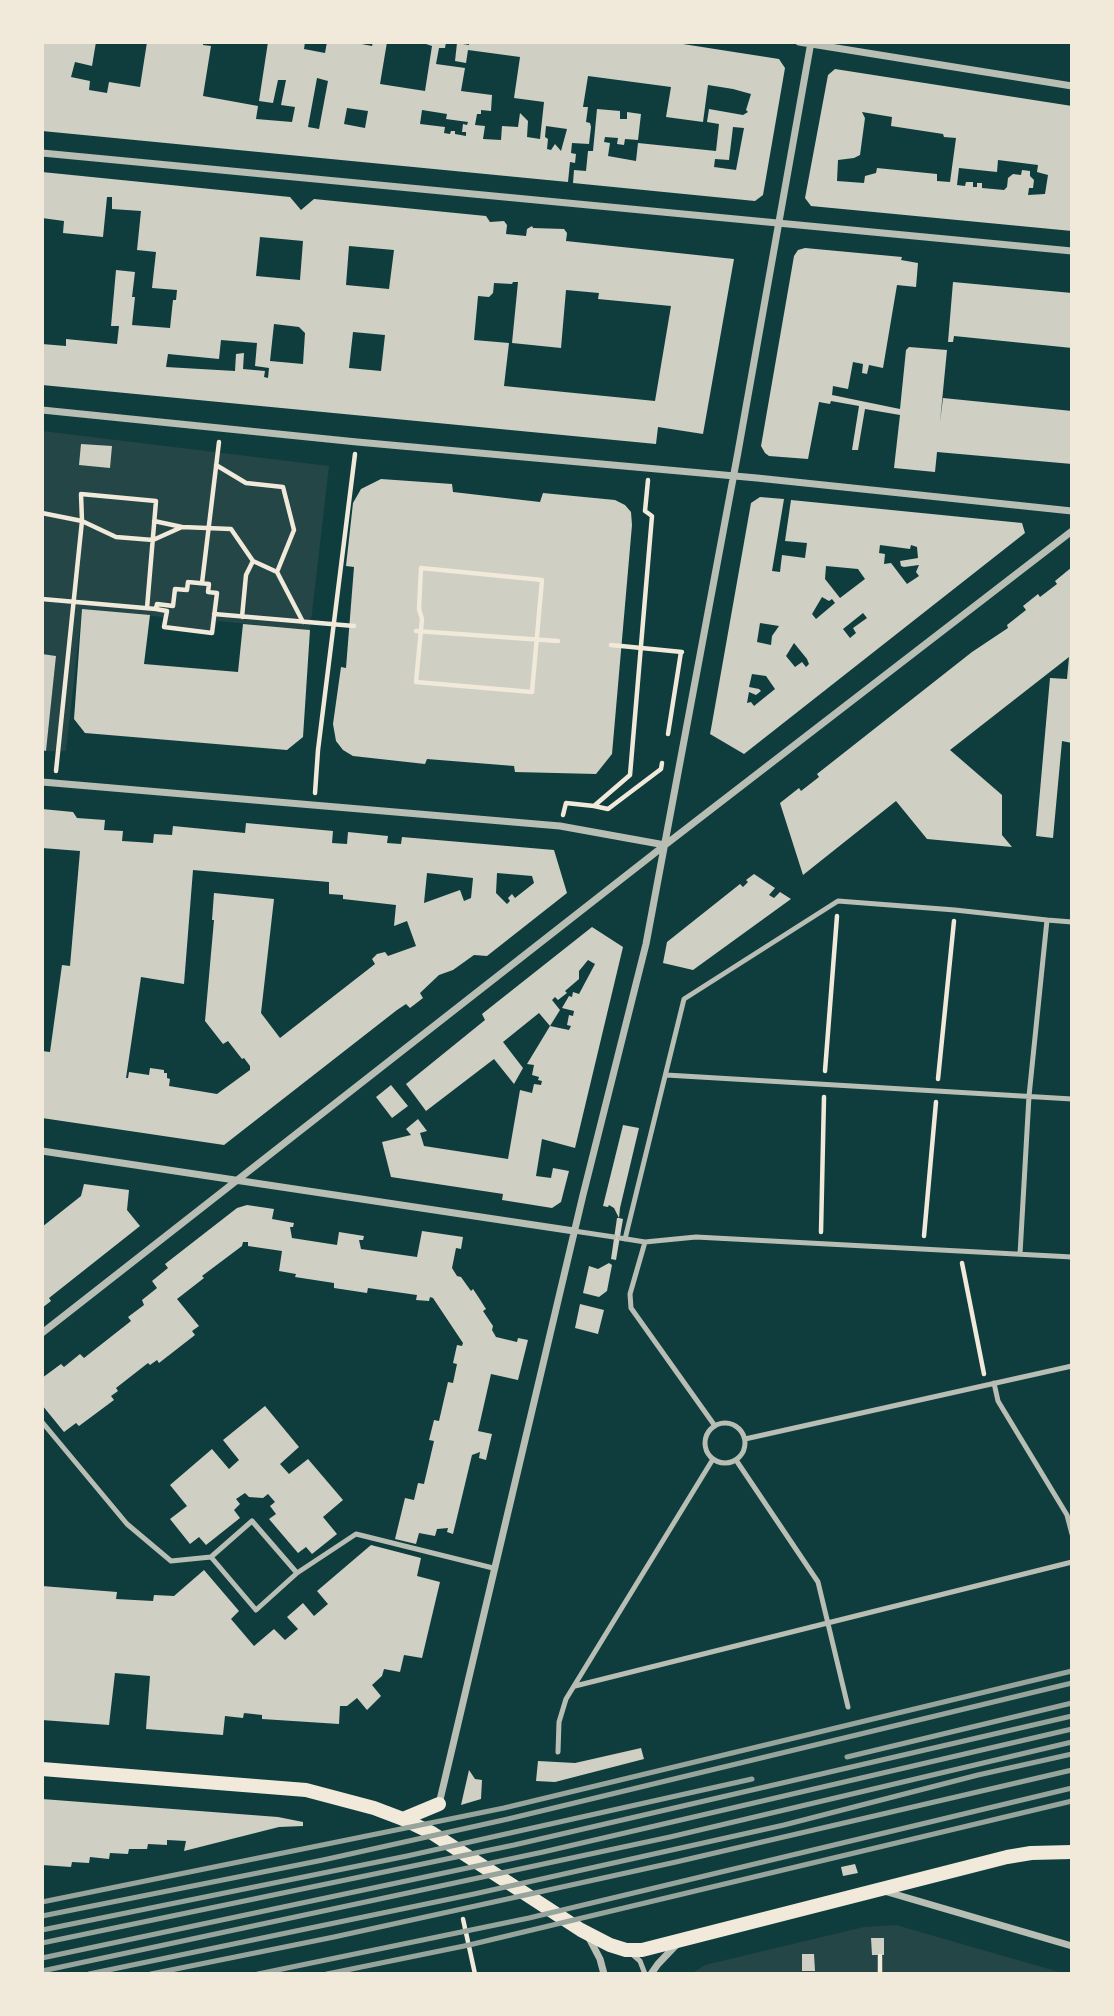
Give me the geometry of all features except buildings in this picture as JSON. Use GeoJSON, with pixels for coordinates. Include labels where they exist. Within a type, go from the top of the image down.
{"type":"FeatureCollection","features":[{"type":"Feature","properties":{"kind":"main road"},"geometry":{"type":"LineString","coordinates":[[42,1769],[306,1790],[403,1819],[432,1833],[581,1930],[626,1950],[642,1950],[1007,1857],[1031,1853],[1072,1852]]}},
{"type":"Feature","properties":{"kind":"main road"},"geometry":{"type":"LineString","coordinates":[[403,1819],[438,1807]]}},
{"type":"Feature","properties":{"kind":"street"},"geometry":{"type":"LineString","coordinates":[[799,42],[1072,86]]}},
{"type":"Feature","properties":{"kind":"street"},"geometry":{"type":"LineString","coordinates":[[438,1807],[574,1231],[646,944],[811,43]]}},
{"type":"Feature","properties":{"kind":"street"},"geometry":{"type":"LineString","coordinates":[[42,153],[1072,251]]}},
{"type":"Feature","properties":{"kind":"street"},"geometry":{"type":"LineString","coordinates":[[42,410],[1072,511]]}},
{"type":"Feature","properties":{"kind":"street"},"geometry":{"type":"LineString","coordinates":[[42,1333],[665,845],[1072,531]]}},
{"type":"Feature","properties":{"kind":"street"},"geometry":{"type":"LineString","coordinates":[[42,782],[560,826],[665,845]]}},
{"type":"Feature","properties":{"kind":"street"},"geometry":{"type":"LineString","coordinates":[[42,1151],[574,1231]]}},
{"type":"Feature","properties":{"kind":"street"},"geometry":{"type":"LineString","coordinates":[[877,1889],[1072,1946]]}},
{"type":"Feature","properties":{"kind":"street"},"geometry":{"type":"LineString","coordinates":[[581,1930],[592,1942],[604,1974]]}},
{"type":"Feature","properties":{"kind":"street"},"geometry":{"type":"LineString","coordinates":[[651,1974],[683,1939]]}},
{"type":"Feature","properties":{"kind":"street"},"geometry":{"type":"LineString","coordinates":[[600,1959],[610,1945]]}},
{"type":"Feature","properties":{"kind":"lane"},"geometry":{"type":"LineString","coordinates":[[620,1238],[666,1075],[684,999],[838,901],[1072,922]]}},
{"type":"Feature","properties":{"kind":"lane"},"geometry":{"type":"LineString","coordinates":[[1020,1254],[1029,1096],[1047,920]]}},
{"type":"Feature","properties":{"kind":"lane"},"geometry":{"type":"LineString","coordinates":[[666,1075],[1072,1099]]}},
{"type":"Feature","properties":{"kind":"lane"},"geometry":{"type":"LineString","coordinates":[[574,1231],[645,1242],[696,1237],[1072,1257]]}},
{"type":"Feature","properties":{"kind":"lane"},"geometry":{"type":"LineString","coordinates":[[645,1242],[630,1294],[631,1308],[715,1426]]}},
{"type":"Feature","properties":{"kind":"lane"},"geometry":{"type":"LineString","coordinates":[[745,1438],[1072,1366]]}},
{"type":"Feature","properties":{"kind":"lane"},"geometry":{"type":"LineString","coordinates":[[994,1384],[998,1401],[1068,1515],[1072,1534]]}},
{"type":"Feature","properties":{"kind":"lane"},"geometry":{"type":"LineString","coordinates":[[42,1422],[127,1524],[171,1561],[211,1557],[252,1521],[297,1573]]}},
{"type":"Feature","properties":{"kind":"lane"},"geometry":{"type":"LineString","coordinates":[[728,1423],[737,1426],[745,1438],[745,1447],[736,1461],[722,1463],[713,1460],[705,1446],[708,1433],[715,1426],[728,1423]]}},
{"type":"Feature","properties":{"kind":"lane"},"geometry":{"type":"LineString","coordinates":[[558,1752],[559,1722],[566,1699],[713,1460]]}},
{"type":"Feature","properties":{"kind":"lane"},"geometry":{"type":"LineString","coordinates":[[736,1461],[818,1582],[848,1707]]}},
{"type":"Feature","properties":{"kind":"lane"},"geometry":{"type":"LineString","coordinates":[[211,1557],[256,1610],[297,1573],[356,1534],[494,1568]]}},
{"type":"Feature","properties":{"kind":"lane"},"geometry":{"type":"LineString","coordinates":[[575,1686],[1072,1562]]}},
{"type":"Feature","properties":{"kind":"lane"},"geometry":{"type":"LineString","coordinates":[[626,1950],[640,1961],[645,1974]]}},
{"type":"Feature","properties":{"kind":"path"},"geometry":{"type":"LineString","coordinates":[[202,583],[220,428]]}},
{"type":"Feature","properties":{"kind":"path"},"geometry":{"type":"LineString","coordinates":[[314,804],[318,750],[357,442]]}},
{"type":"Feature","properties":{"kind":"path"},"geometry":{"type":"LineString","coordinates":[[216,465],[246,483],[283,487],[294,530],[277,572]]}},
{"type":"Feature","properties":{"kind":"path"},"geometry":{"type":"LineString","coordinates":[[594,806],[630,775],[652,516],[645,511],[649,468]]}},
{"type":"Feature","properties":{"kind":"path"},"geometry":{"type":"LineString","coordinates":[[55,783],[82,521],[82,494],[156,501],[147,608]]}},
{"type":"Feature","properties":{"kind":"path"},"geometry":{"type":"LineString","coordinates":[[42,513],[82,521],[116,537],[153,540],[183,527]]}},
{"type":"Feature","properties":{"kind":"path"},"geometry":{"type":"LineString","coordinates":[[154,521],[183,527],[231,529],[253,561],[277,572],[303,622]]}},
{"type":"Feature","properties":{"kind":"path"},"geometry":{"type":"LineString","coordinates":[[242,617],[246,575],[253,561]]}},
{"type":"Feature","properties":{"kind":"path"},"geometry":{"type":"LineString","coordinates":[[421,568],[542,580],[532,692],[416,682],[418,631],[421,568]]}},
{"type":"Feature","properties":{"kind":"path"},"geometry":{"type":"LineString","coordinates":[[42,599],[147,608],[156,610],[167,611],[164,627],[212,633],[217,593],[208,592],[209,584],[188,582],[187,590],[175,589],[173,606],[157,604],[156,610]]}},
{"type":"Feature","properties":{"kind":"path"},"geometry":{"type":"LineString","coordinates":[[214,614],[354,626]]}},
{"type":"Feature","properties":{"kind":"path"},"geometry":{"type":"LineString","coordinates":[[418,631],[558,641]]}},
{"type":"Feature","properties":{"kind":"path"},"geometry":{"type":"LineString","coordinates":[[611,645],[700,653]]}},
{"type":"Feature","properties":{"kind":"path"},"geometry":{"type":"LineString","coordinates":[[666,743],[681,652]]}},
{"type":"Feature","properties":{"kind":"path"},"geometry":{"type":"LineString","coordinates":[[560,826],[566,803],[608,808],[661,769],[664,756]]}},
{"type":"Feature","properties":{"kind":"path"},"geometry":{"type":"LineString","coordinates":[[959,1251],[986,1385]]}},
{"type":"Feature","properties":{"kind":"path"},"geometry":{"type":"LineString","coordinates":[[463,1919],[475,1974]]}},
{"type":"Feature","properties":{"kind":"path"},"geometry":{"type":"LineString","coordinates":[[880,1956],[880,1974]]}},
{"type":"Feature","properties":{"kind":"shaded area"},"geometry":{"type":"Polygon","coordinates":[[[42,431],[329,466],[310,630],[217,621],[214,635],[162,629],[163,617],[82,609],[66,751],[46,751],[56,656],[42,654],[42,431]]]}},
{"type":"Feature","properties":{"kind":"shaded area"},"geometry":{"type":"Polygon","coordinates":[[[896,1925],[1066,1974],[691,1974],[705,1965],[847,1931],[896,1925]]]}},
{"type":"Feature","properties":{"kind":"railway"},"geometry":{"type":"LineString","coordinates":[[42,1902],[504,1808],[1072,1671]]}},
{"type":"Feature","properties":{"kind":"railway"},"geometry":{"type":"LineString","coordinates":[[42,1916],[323,1860],[508,1819],[1072,1683]]}},
{"type":"Feature","properties":{"kind":"railway"},"geometry":{"type":"LineString","coordinates":[[847,1757],[1072,1703]]}},
{"type":"Feature","properties":{"kind":"railway"},"geometry":{"type":"LineString","coordinates":[[42,1943],[514,1845],[1072,1716]]}},
{"type":"Feature","properties":{"kind":"railway"},"geometry":{"type":"LineString","coordinates":[[42,1958],[543,1852],[1072,1729]]}},
{"type":"Feature","properties":{"kind":"railway"},"geometry":{"type":"LineString","coordinates":[[42,1971],[670,1837],[1072,1742]]}},
{"type":"Feature","properties":{"kind":"railway"},"geometry":{"type":"LineString","coordinates":[[89,1974],[474,1894],[784,1825],[978,1775],[1072,1754]]}},
{"type":"Feature","properties":{"kind":"railway"},"geometry":{"type":"LineString","coordinates":[[151,1974],[676,1862],[1072,1770]]}},
{"type":"Feature","properties":{"kind":"railway"},"geometry":{"type":"LineString","coordinates":[[42,1930],[407,1856],[752,1779]]}},
{"type":"Feature","properties":{"kind":"railway"},"geometry":{"type":"LineString","coordinates":[[258,1974],[529,1918],[1072,1788]]}},
{"type":"Feature","properties":{"kind":"railway"},"geometry":{"type":"LineString","coordinates":[[327,1974],[469,1945],[1072,1801]]}}]}
